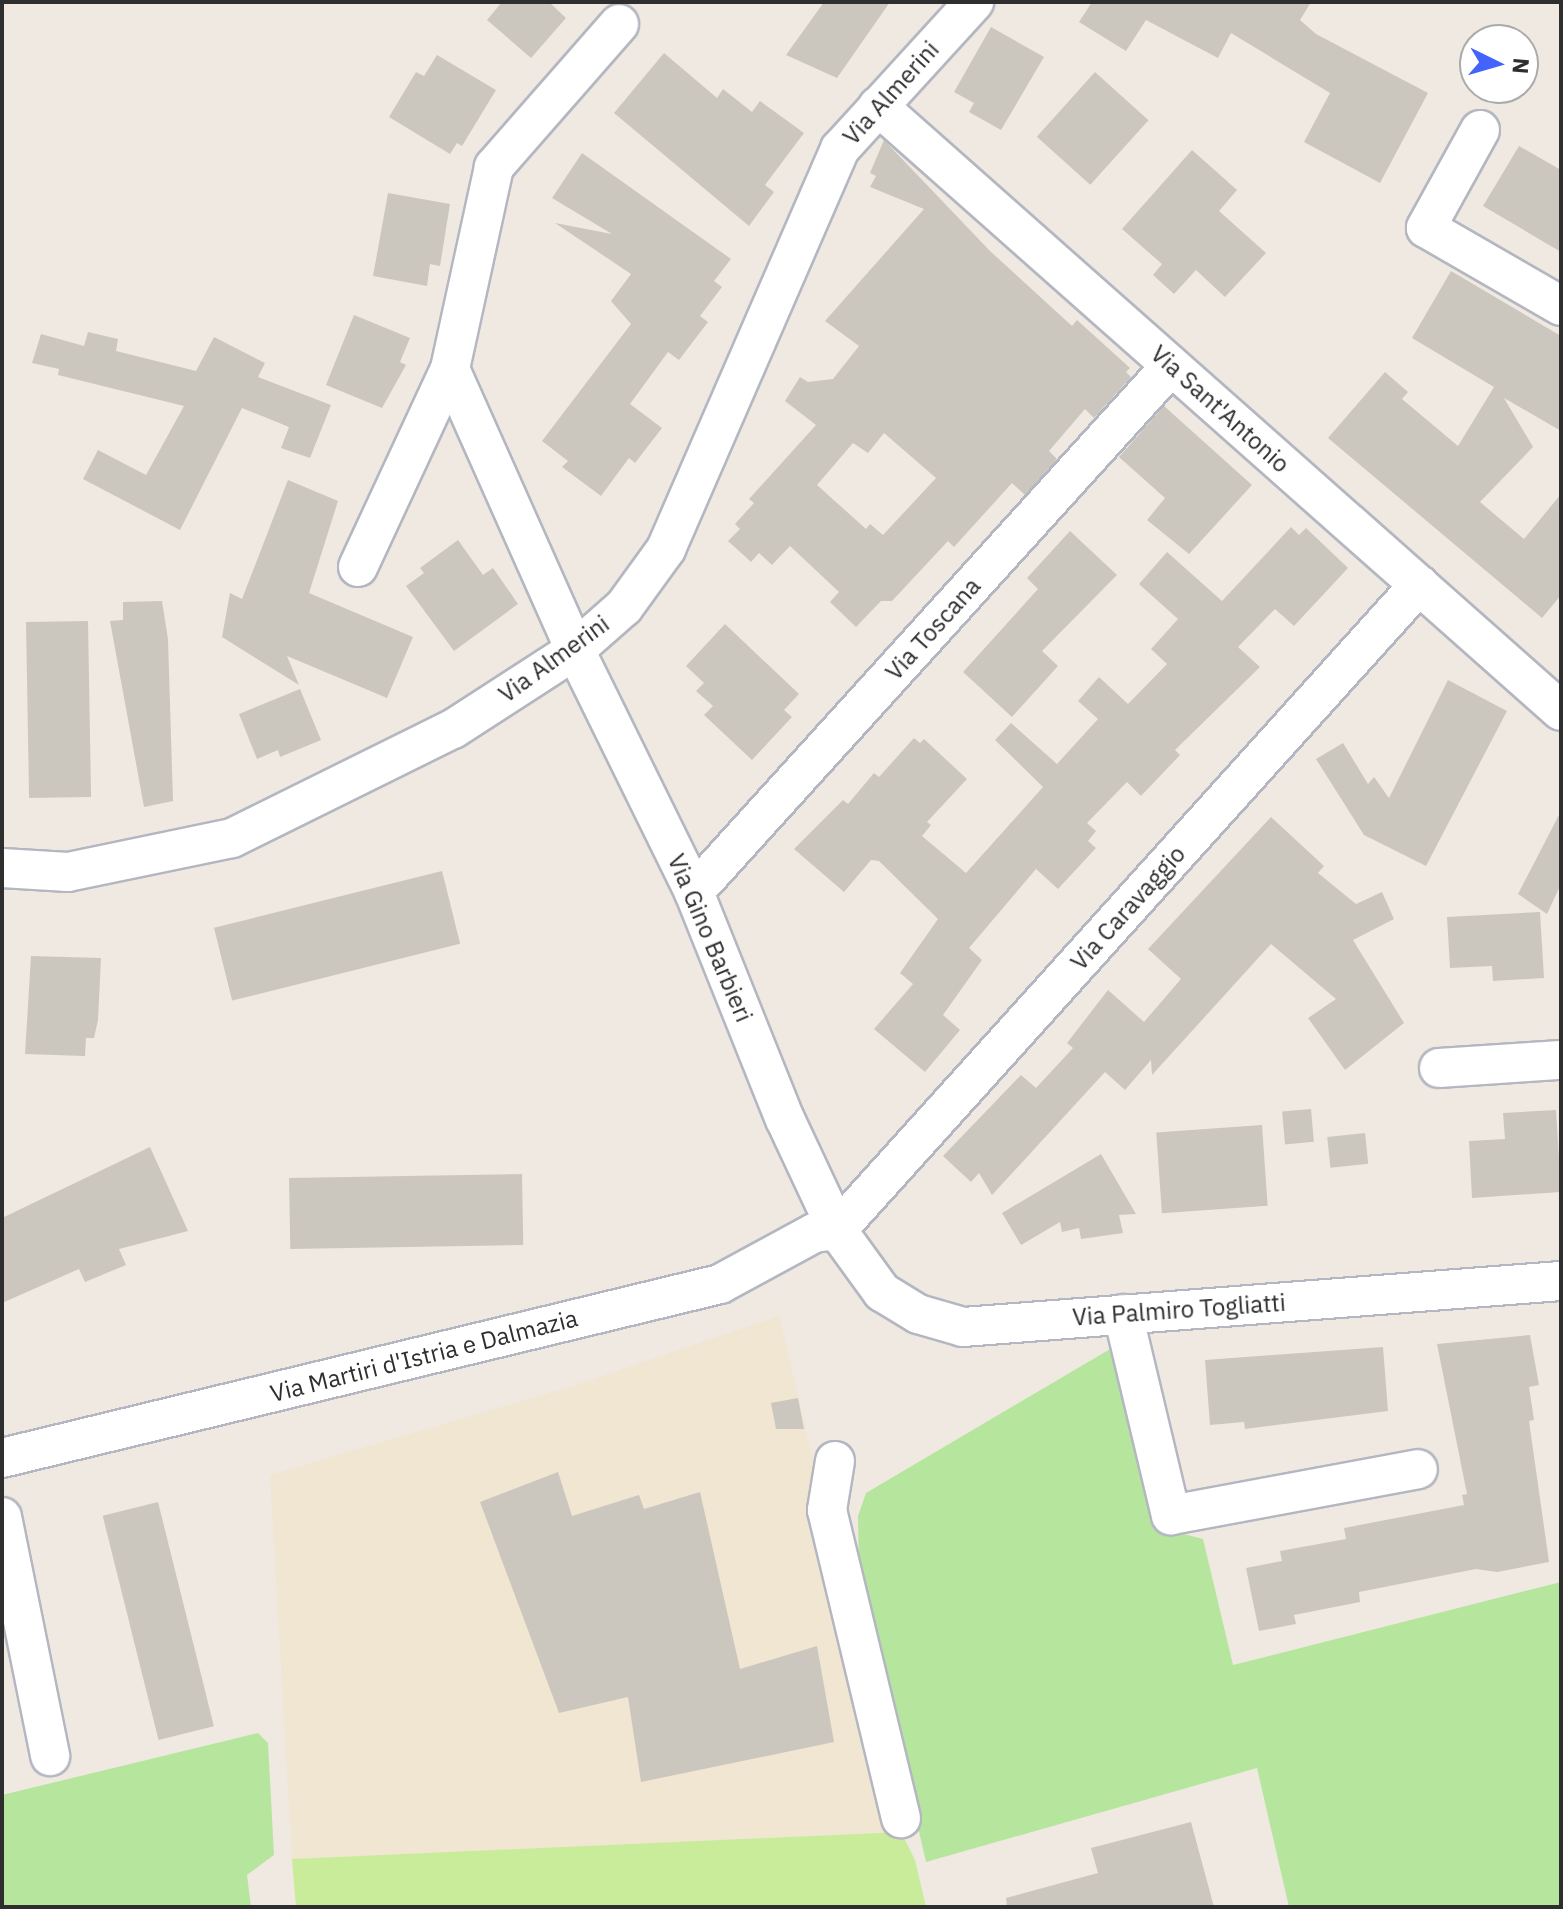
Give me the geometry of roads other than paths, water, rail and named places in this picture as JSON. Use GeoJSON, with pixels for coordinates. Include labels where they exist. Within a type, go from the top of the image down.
{"type":"FeatureCollection","features":[{"type":"Feature","properties":{"kind":"street","name":"Via Almerini"},"geometry":{"type":"LineString","coordinates":[[2,868],[68,872],[232,838],[453,729],[575,650],[624,607],[666,549],[840,149],[974,2]]}},
{"type":"Feature","properties":{"kind":"street"},"geometry":{"type":"LineString","coordinates":[[358,567],[450,369],[494,167],[619,24]]}},
{"type":"Feature","properties":{"kind":"street","name":"Via Sant'Antonio"},"geometry":{"type":"LineString","coordinates":[[878,106],[1561,711]]}},
{"type":"Feature","properties":{"kind":"street"},"geometry":{"type":"LineString","coordinates":[[1480,130],[1426,228],[1561,306]]}},
{"type":"Feature","properties":{"kind":"street","name":"Via Toscana"},"geometry":{"type":"LineString","coordinates":[[694,892],[1171,366]]}},
{"type":"Feature","properties":{"kind":"street","name":"Via Gino Barbieri"},"geometry":{"type":"LineString","coordinates":[[450,369],[575,650],[694,892],[785,1119],[837,1230]]}},
{"type":"Feature","properties":{"kind":"street","name":"Via Caravaggio"},"geometry":{"type":"LineString","coordinates":[[837,1230],[1419,585]]}},
{"type":"Feature","properties":{"kind":"street"},"geometry":{"type":"LineString","coordinates":[[1439,1068],[1561,1060]]}},
{"type":"Feature","properties":{"kind":"street","name":"Via Palmiro Togliatti"},"geometry":{"type":"LineString","coordinates":[[837,1230],[882,1292],[918,1314],[963,1327],[1123,1314],[1560,1289]]}},
{"type":"Feature","properties":{"kind":"street","name":"Via Martiri d'Istria e Dalmazia"},"geometry":{"type":"LineString","coordinates":[[2,1458],[720,1284],[814,1233],[837,1230]]}},
{"type":"Feature","properties":{"kind":"street"},"geometry":{"type":"LineString","coordinates":[[1123,1314],[1171,1515],[1418,1469]]}},
{"type":"Feature","properties":{"kind":"street"},"geometry":{"type":"LineString","coordinates":[[835,1461],[827,1510],[901,1818]]}},
{"type":"Feature","properties":{"kind":"street"},"geometry":{"type":"LineString","coordinates":[[2,1517],[50,1756]]}}]}
